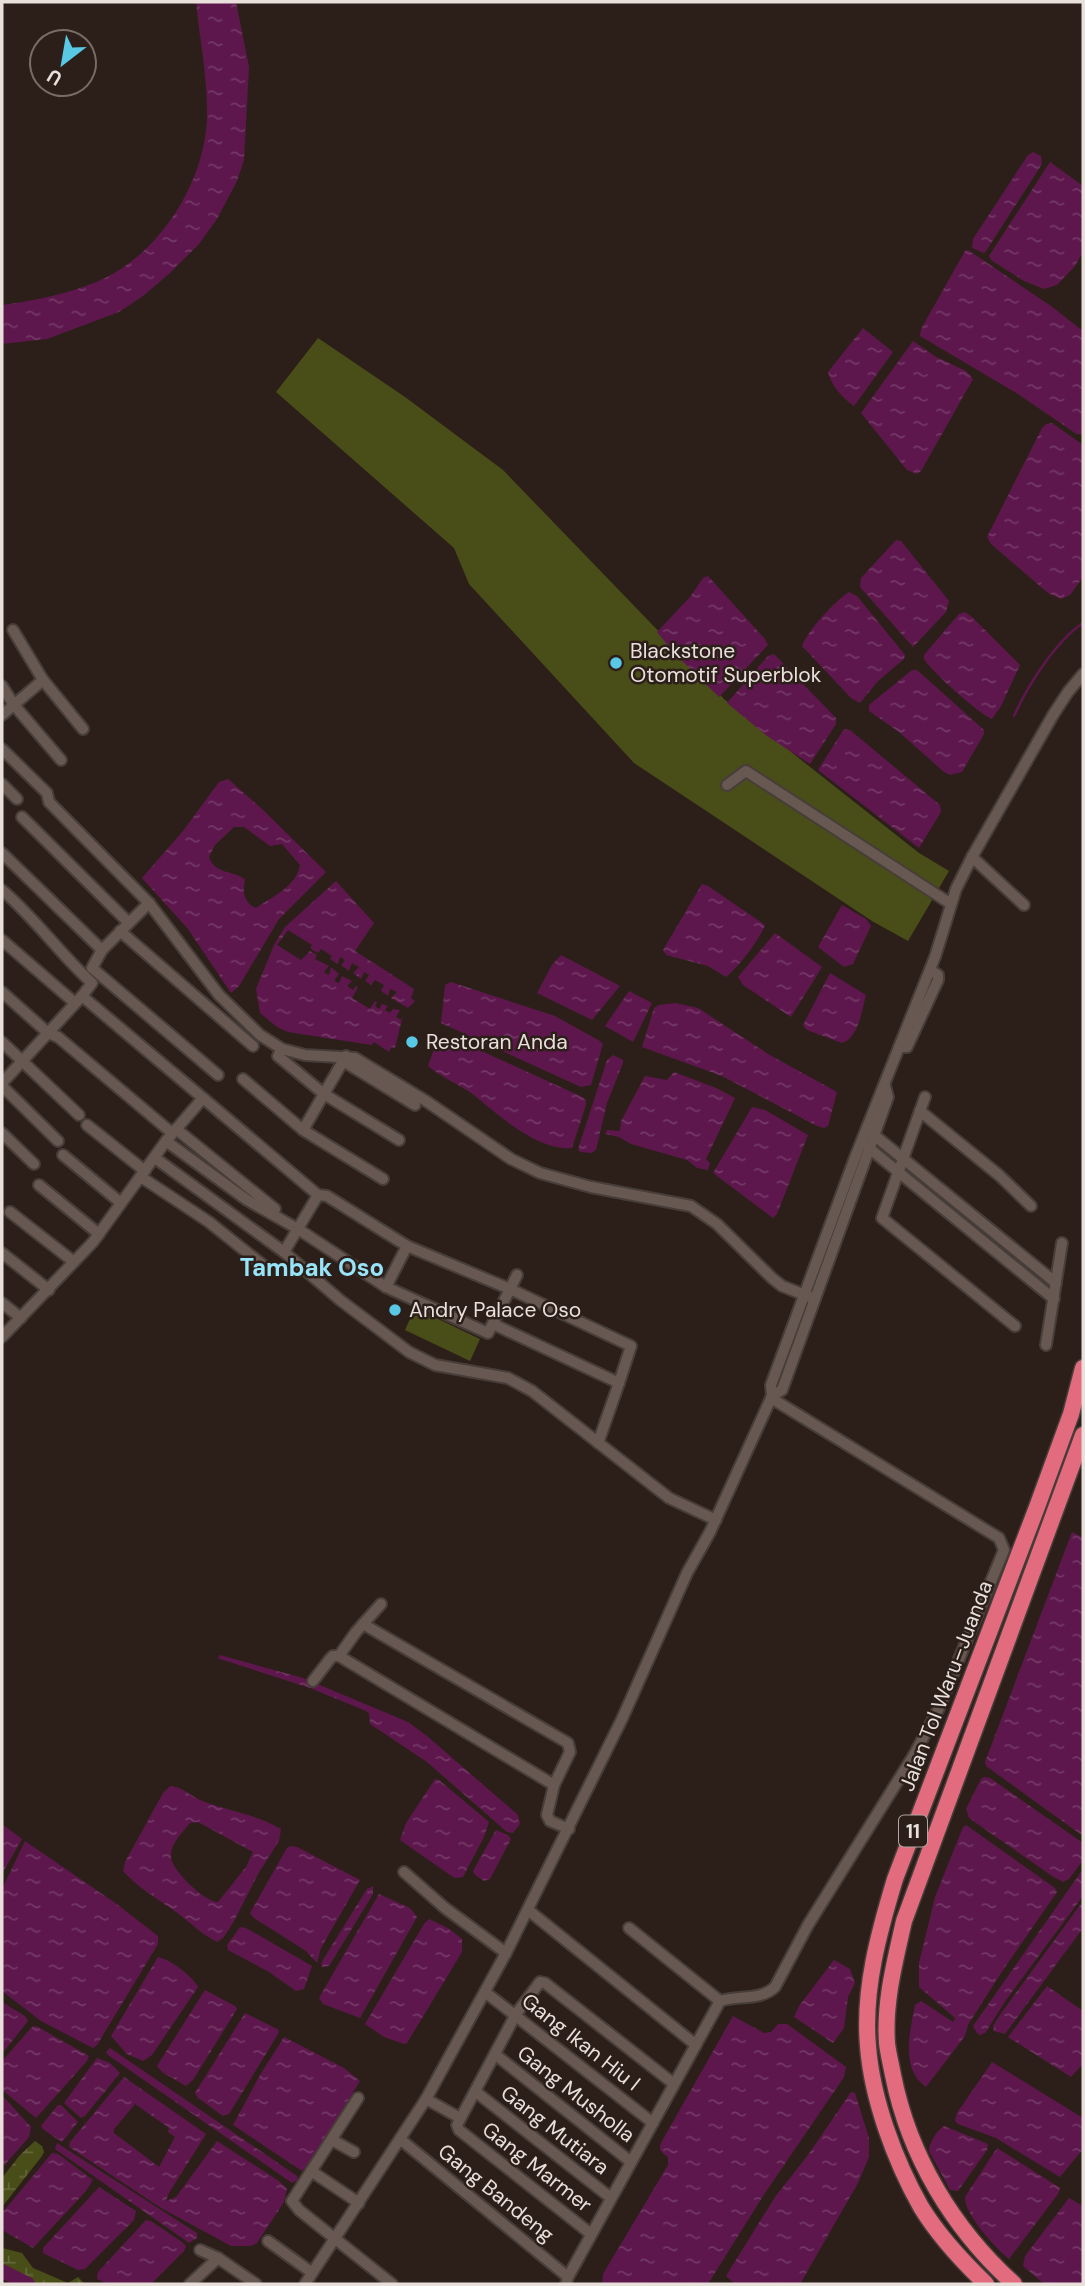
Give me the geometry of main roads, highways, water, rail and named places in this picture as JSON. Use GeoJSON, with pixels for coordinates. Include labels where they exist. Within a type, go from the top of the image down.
{"type":"FeatureCollection","features":[{"type":"Feature","properties":{"kind":"highway","name":"Jalan Tol Waru–Juanda"},"geometry":{"type":"LineString","coordinates":[[986,2284],[937,2230],[921,2206],[889,2134],[875,2094],[867,2044],[870,1989],[879,1931],[895,1879],[1042,1495],[1083,1368]]}},
{"type":"Feature","properties":{"kind":"highway","name":"Jalan Tol Waru–Juanda"},"geometry":{"type":"LineString","coordinates":[[1014,2284],[963,2230],[937,2192],[909,2133],[897,2094],[887,2043],[890,1983],[904,1921],[1083,1435]]}},
{"type":"Feature","properties":{"kind":"water"},"geometry":{"type":"Polygon","coordinates":[[[196,2],[236,2],[249,67],[244,160],[237,181],[217,219],[199,244],[170,273],[119,312],[47,339],[2,344],[2,305],[55,295],[105,278],[126,266],[145,250],[176,212],[198,166],[207,119],[205,75],[196,2]]]}},
{"type":"Feature","properties":{"kind":"water"},"geometry":{"type":"Polygon","coordinates":[[[1033,152],[1041,156],[1042,164],[986,251],[984,253],[972,248],[973,239],[1028,155],[1033,152]]]}},
{"type":"Feature","properties":{"kind":"water"},"geometry":{"type":"Polygon","coordinates":[[[1050,162],[1083,186],[1083,252],[1075,266],[1057,285],[1044,289],[1024,281],[989,256],[1050,162]]]}},
{"type":"Feature","properties":{"kind":"water"},"geometry":{"type":"Polygon","coordinates":[[[968,250],[1083,331],[1083,435],[1075,433],[1018,394],[920,336],[921,329],[968,250]]]}},
{"type":"Feature","properties":{"kind":"water"},"geometry":{"type":"Polygon","coordinates":[[[863,328],[893,352],[854,406],[838,391],[828,372],[863,328]]]}},
{"type":"Feature","properties":{"kind":"water"},"geometry":{"type":"Polygon","coordinates":[[[913,341],[936,357],[966,371],[973,379],[917,474],[907,470],[861,413],[913,341]]]}},
{"type":"Feature","properties":{"kind":"water"},"geometry":{"type":"Polygon","coordinates":[[[1052,423],[1083,445],[1083,577],[1070,595],[1061,599],[1048,593],[991,544],[987,537],[1042,428],[1052,423]]]}},
{"type":"Feature","properties":{"kind":"water"},"geometry":{"type":"Polygon","coordinates":[[[896,540],[901,541],[949,601],[946,612],[913,647],[860,587],[861,578],[896,540]]]}},
{"type":"Feature","properties":{"kind":"water"},"geometry":{"type":"Polygon","coordinates":[[[708,576],[768,645],[719,697],[675,654],[657,632],[690,597],[703,578],[708,576]]]}},
{"type":"Feature","properties":{"kind":"water"},"geometry":{"type":"Polygon","coordinates":[[[849,592],[857,596],[905,655],[860,703],[851,698],[802,646],[822,617],[849,592]]]}},
{"type":"Feature","properties":{"kind":"water"},"geometry":{"type":"Polygon","coordinates":[[[965,612],[1020,665],[992,719],[956,692],[924,659],[924,655],[959,614],[965,612]]]}},
{"type":"Feature","properties":{"kind":"water"},"geometry":{"type":"Polygon","coordinates":[[[774,654],[836,718],[836,724],[810,764],[767,736],[727,703],[768,656],[774,654]]]}},
{"type":"Feature","properties":{"kind":"water"},"geometry":{"type":"Polygon","coordinates":[[[912,670],[917,670],[984,730],[962,772],[950,775],[944,772],[899,732],[869,711],[869,705],[912,670]]]}},
{"type":"Feature","properties":{"kind":"water"},"geometry":{"type":"Polygon","coordinates":[[[844,729],[850,730],[940,805],[941,812],[919,848],[818,770],[844,729]]]}},
{"type":"Feature","properties":{"kind":"water"},"geometry":{"type":"Polygon","coordinates":[[[228,779],[326,872],[279,919],[239,986],[231,993],[188,929],[142,878],[183,831],[219,782],[228,779]],[[234,827],[215,845],[209,857],[219,869],[245,880],[245,897],[256,908],[289,885],[300,865],[282,844],[270,846],[244,827],[234,827]]]}},
{"type":"Feature","properties":{"kind":"water"},"geometry":{"type":"Polygon","coordinates":[[[336,881],[374,923],[355,951],[414,989],[411,998],[415,1001],[408,1008],[391,998],[397,992],[390,989],[388,996],[381,991],[384,985],[375,980],[371,985],[365,981],[369,975],[364,972],[361,979],[353,973],[359,967],[352,963],[349,971],[341,965],[345,960],[340,957],[338,964],[330,959],[332,956],[321,949],[318,953],[310,948],[312,945],[288,930],[277,945],[301,960],[310,951],[317,955],[315,959],[329,966],[324,972],[329,975],[331,967],[339,974],[334,981],[339,983],[342,976],[352,981],[347,986],[353,990],[358,987],[352,998],[370,1009],[375,1001],[375,1006],[379,1009],[382,1004],[388,1006],[385,1010],[390,1013],[393,1009],[400,1010],[396,1017],[401,1020],[403,1015],[395,1048],[391,1047],[389,1052],[374,1042],[372,1045],[288,1032],[260,1013],[256,989],[274,945],[285,927],[336,881]]]}},
{"type":"Feature","properties":{"kind":"water"},"geometry":{"type":"Polygon","coordinates":[[[702,884],[765,925],[748,953],[726,977],[708,966],[666,955],[663,950],[702,884]]]}},
{"type":"Feature","properties":{"kind":"water"},"geometry":{"type":"Polygon","coordinates":[[[842,905],[866,919],[871,926],[853,964],[844,967],[818,947],[842,905]]]}},
{"type":"Feature","properties":{"kind":"water"},"geometry":{"type":"Polygon","coordinates":[[[775,933],[822,967],[791,1017],[743,985],[738,977],[775,933]]]}},
{"type":"Feature","properties":{"kind":"water"},"geometry":{"type":"Polygon","coordinates":[[[561,955],[620,986],[592,1020],[537,993],[552,965],[561,955]]]}},
{"type":"Feature","properties":{"kind":"water"},"geometry":{"type":"Polygon","coordinates":[[[830,973],[866,995],[856,1029],[848,1040],[842,1043],[807,1030],[803,1025],[830,973]]]}},
{"type":"Feature","properties":{"kind":"water"},"geometry":{"type":"Polygon","coordinates":[[[451,982],[555,1016],[600,1041],[603,1044],[591,1085],[581,1087],[441,1023],[445,985],[451,982]]]}},
{"type":"Feature","properties":{"kind":"water"},"geometry":{"type":"Polygon","coordinates":[[[629,991],[652,1003],[633,1042],[605,1026],[629,991]]]}},
{"type":"Feature","properties":{"kind":"water"},"geometry":{"type":"Polygon","coordinates":[[[675,1003],[698,1008],[768,1054],[837,1092],[828,1126],[817,1126],[722,1076],[642,1047],[654,1008],[675,1003]]]}},
{"type":"Feature","properties":{"kind":"water"},"geometry":{"type":"Polygon","coordinates":[[[451,1037],[586,1100],[572,1148],[546,1144],[532,1138],[474,1095],[428,1066],[434,1049],[445,1050],[451,1037]]]}},
{"type":"Feature","properties":{"kind":"water"},"geometry":{"type":"Polygon","coordinates":[[[613,1055],[623,1060],[623,1063],[607,1103],[596,1150],[591,1153],[580,1152],[578,1149],[607,1060],[613,1055]]]}},
{"type":"Feature","properties":{"kind":"water"},"geometry":{"type":"Polygon","coordinates":[[[674,1072],[735,1098],[706,1159],[710,1163],[708,1170],[697,1168],[687,1160],[605,1134],[607,1130],[620,1131],[621,1121],[645,1076],[667,1080],[674,1072]]]}},
{"type":"Feature","properties":{"kind":"water"},"geometry":{"type":"Polygon","coordinates":[[[752,1107],[765,1110],[808,1135],[777,1214],[773,1218],[713,1173],[752,1107]]]}},
{"type":"Feature","properties":{"kind":"water"},"geometry":{"type":"Polygon","coordinates":[[[1072,1532],[1083,1538],[1083,1836],[986,1766],[985,1762],[1072,1532]]]}},
{"type":"Feature","properties":{"kind":"water"},"geometry":{"type":"Polygon","coordinates":[[[220,1655],[303,1678],[408,1722],[518,1815],[520,1824],[513,1833],[507,1832],[427,1762],[370,1724],[369,1713],[366,1711],[310,1688],[220,1659],[220,1655]]]}},
{"type":"Feature","properties":{"kind":"water"},"geometry":{"type":"Polygon","coordinates":[[[984,1777],[990,1778],[1083,1843],[1083,1860],[1069,1879],[1063,1882],[1052,1876],[969,1818],[966,1809],[984,1777]]]}},
{"type":"Feature","properties":{"kind":"water"},"geometry":{"type":"Polygon","coordinates":[[[435,1779],[489,1822],[463,1877],[455,1878],[400,1840],[406,1823],[435,1779]]]}},
{"type":"Feature","properties":{"kind":"water"},"geometry":{"type":"Polygon","coordinates":[[[170,1786],[179,1788],[200,1800],[281,1829],[279,1841],[258,1874],[233,1923],[217,1942],[142,1888],[123,1871],[125,1862],[163,1793],[170,1786]],[[198,1822],[190,1823],[180,1835],[174,1843],[171,1857],[177,1870],[190,1885],[218,1902],[246,1867],[253,1852],[198,1822]]]}},
{"type":"Feature","properties":{"kind":"water"},"geometry":{"type":"Polygon","coordinates":[[[2,1824],[22,1839],[2,1874],[2,1824]]]}},
{"type":"Feature","properties":{"kind":"water"},"geometry":{"type":"Polygon","coordinates":[[[966,1825],[1057,1892],[1001,1973],[968,2025],[965,2036],[926,2087],[918,2079],[910,2060],[909,2038],[915,2005],[921,2001],[953,2022],[955,2018],[919,1987],[919,1963],[935,1897],[966,1825]]]}},
{"type":"Feature","properties":{"kind":"water"},"geometry":{"type":"Polygon","coordinates":[[[496,1830],[511,1839],[490,1879],[484,1881],[473,1871],[496,1830]]]}},
{"type":"Feature","properties":{"kind":"water"},"geometry":{"type":"Polygon","coordinates":[[[25,1841],[158,1936],[158,1944],[93,2048],[41,2021],[2,1991],[2,1889],[25,1841]]]}},
{"type":"Feature","properties":{"kind":"water"},"geometry":{"type":"Polygon","coordinates":[[[291,1846],[360,1880],[321,1948],[317,1963],[306,1951],[250,1913],[287,1848],[291,1846]]]}},
{"type":"Feature","properties":{"kind":"water"},"geometry":{"type":"Polygon","coordinates":[[[1083,1869],[1083,1896],[1006,2000],[985,2033],[980,2035],[973,2026],[1083,1869]]]}},
{"type":"Feature","properties":{"kind":"water"},"geometry":{"type":"Polygon","coordinates":[[[373,1886],[373,1894],[329,1966],[322,1967],[321,1963],[367,1889],[373,1886]]]}},
{"type":"Feature","properties":{"kind":"water"},"geometry":{"type":"Polygon","coordinates":[[[379,1894],[410,1908],[417,1917],[360,2018],[323,2004],[319,1998],[379,1894]]]}},
{"type":"Feature","properties":{"kind":"water"},"geometry":{"type":"Polygon","coordinates":[[[1083,1901],[1083,1928],[1005,2034],[994,2031],[993,2026],[1002,2012],[1083,1901]]]}},
{"type":"Feature","properties":{"kind":"water"},"geometry":{"type":"Polygon","coordinates":[[[429,1919],[448,1928],[462,1939],[462,1952],[404,2044],[384,2037],[365,2024],[429,1919]]]}},
{"type":"Feature","properties":{"kind":"water"},"geometry":{"type":"Polygon","coordinates":[[[240,1927],[312,1966],[304,1989],[296,1991],[269,1972],[228,1950],[227,1945],[240,1927]]]}},
{"type":"Feature","properties":{"kind":"water"},"geometry":{"type":"Polygon","coordinates":[[[158,1957],[180,1969],[198,1987],[152,2055],[143,2061],[127,2054],[111,2036],[158,1957]]]}},
{"type":"Feature","properties":{"kind":"water"},"geometry":{"type":"Polygon","coordinates":[[[834,1960],[850,1969],[855,1983],[848,1997],[844,2028],[833,2043],[794,2017],[799,2006],[834,1960]]]}},
{"type":"Feature","properties":{"kind":"water"},"geometry":{"type":"Polygon","coordinates":[[[1047,1986],[1083,2011],[1083,2064],[1071,2077],[1008,2037],[1047,1986]]]}},
{"type":"Feature","properties":{"kind":"water"},"geometry":{"type":"Polygon","coordinates":[[[205,1990],[237,2009],[193,2080],[186,2086],[162,2072],[157,2066],[205,1990]]]}},
{"type":"Feature","properties":{"kind":"water"},"geometry":{"type":"Polygon","coordinates":[[[2,2002],[25,2016],[28,2021],[2,2054],[2,2002]]]}},
{"type":"Feature","properties":{"kind":"water"},"geometry":{"type":"Polygon","coordinates":[[[245,2013],[279,2030],[229,2114],[223,2116],[195,2093],[245,2013]]]}},
{"type":"Feature","properties":{"kind":"water"},"geometry":{"type":"Polygon","coordinates":[[[733,2016],[764,2033],[771,2032],[778,2024],[787,2024],[846,2067],[844,2077],[763,2196],[708,2284],[602,2284],[603,2274],[668,2165],[668,2157],[662,2153],[660,2145],[733,2016]]]}},
{"type":"Feature","properties":{"kind":"water"},"geometry":{"type":"Polygon","coordinates":[[[36,2026],[89,2056],[36,2118],[2,2090],[2,2061],[32,2027],[36,2026]]]}},
{"type":"Feature","properties":{"kind":"water"},"geometry":{"type":"Polygon","coordinates":[[[284,2037],[344,2068],[360,2081],[311,2161],[302,2171],[233,2125],[284,2037]]]}},
{"type":"Feature","properties":{"kind":"water"},"geometry":{"type":"Polygon","coordinates":[[[110,2048],[297,2176],[298,2180],[292,2183],[108,2055],[106,2052],[110,2048]]]}},
{"type":"Feature","properties":{"kind":"water"},"geometry":{"type":"Polygon","coordinates":[[[97,2058],[110,2063],[120,2073],[81,2118],[64,2103],[97,2058]]]}},
{"type":"Feature","properties":{"kind":"water"},"geometry":{"type":"Polygon","coordinates":[[[992,2062],[1083,2118],[1083,2149],[1060,2177],[996,2138],[955,2121],[957,2113],[992,2062]]]}},
{"type":"Feature","properties":{"kind":"water"},"geometry":{"type":"Polygon","coordinates":[[[124,2077],[206,2134],[166,2201],[176,2197],[217,2141],[279,2181],[287,2189],[284,2202],[257,2243],[251,2246],[231,2246],[161,2208],[69,2147],[70,2142],[124,2077]],[[135,2104],[114,2129],[114,2133],[159,2167],[175,2137],[168,2132],[169,2128],[135,2104]]]}},
{"type":"Feature","properties":{"kind":"water"},"geometry":{"type":"Polygon","coordinates":[[[851,2092],[855,2093],[869,2138],[869,2157],[858,2183],[800,2284],[735,2284],[726,2276],[775,2197],[808,2155],[851,2092]]]}},
{"type":"Feature","properties":{"kind":"water"},"geometry":{"type":"Polygon","coordinates":[[[2,2095],[31,2127],[29,2137],[2,2168],[2,2095]]]}},
{"type":"Feature","properties":{"kind":"water"},"geometry":{"type":"Polygon","coordinates":[[[58,2105],[78,2122],[62,2142],[41,2126],[58,2105]]]}},
{"type":"Feature","properties":{"kind":"water"},"geometry":{"type":"Polygon","coordinates":[[[944,2126],[988,2144],[987,2150],[958,2191],[950,2190],[929,2151],[934,2137],[944,2126]]]}},
{"type":"Feature","properties":{"kind":"water"},"geometry":{"type":"Polygon","coordinates":[[[57,2143],[197,2233],[197,2238],[189,2243],[55,2149],[57,2143]]]}},
{"type":"Feature","properties":{"kind":"water"},"geometry":{"type":"Polygon","coordinates":[[[997,2148],[1060,2188],[1009,2259],[975,2221],[965,2197],[997,2148]]]}},
{"type":"Feature","properties":{"kind":"water"},"geometry":{"type":"Polygon","coordinates":[[[52,2153],[58,2154],[93,2180],[33,2248],[2,2230],[2,2213],[52,2153]]]}},
{"type":"Feature","properties":{"kind":"water"},"geometry":{"type":"Polygon","coordinates":[[[99,2187],[136,2211],[134,2220],[85,2269],[78,2270],[43,2253],[43,2248],[99,2187]]]}},
{"type":"Feature","properties":{"kind":"water"},"geometry":{"type":"Polygon","coordinates":[[[1069,2198],[1083,2206],[1083,2284],[1044,2284],[1023,2266],[1025,2256],[1069,2198]]]}},
{"type":"Feature","properties":{"kind":"water"},"geometry":{"type":"Polygon","coordinates":[[[146,2220],[182,2242],[186,2246],[184,2251],[151,2284],[108,2284],[97,2279],[98,2272],[146,2220]]]}},
{"type":"Feature","properties":{"kind":"waterway"},"geometry":{"type":"LineString","coordinates":[[1014,716],[1043,665],[1062,641],[1083,623]]}},
{"type":"Feature","properties":{"kind":"waterway"},"geometry":{"type":"LineString","coordinates":[[2,2271],[28,2284]]}},
{"type":"Feature","properties":{"kind":"place","name":"Blackstone Otomotif Superblok"},"geometry":{"type":"Point","coordinates":[616,663]}},
{"type":"Feature","properties":{"kind":"place","name":"Restoran Anda"},"geometry":{"type":"Point","coordinates":[412,1042]}},
{"type":"Feature","properties":{"kind":"place","name":"Andry Palace Oso"},"geometry":{"type":"Point","coordinates":[395,1310]}},
{"type":"Feature","properties":{"kind":"district","name":"Tambak Oso"},"geometry":{"type":"Point","coordinates":[312,1268]}}]}
